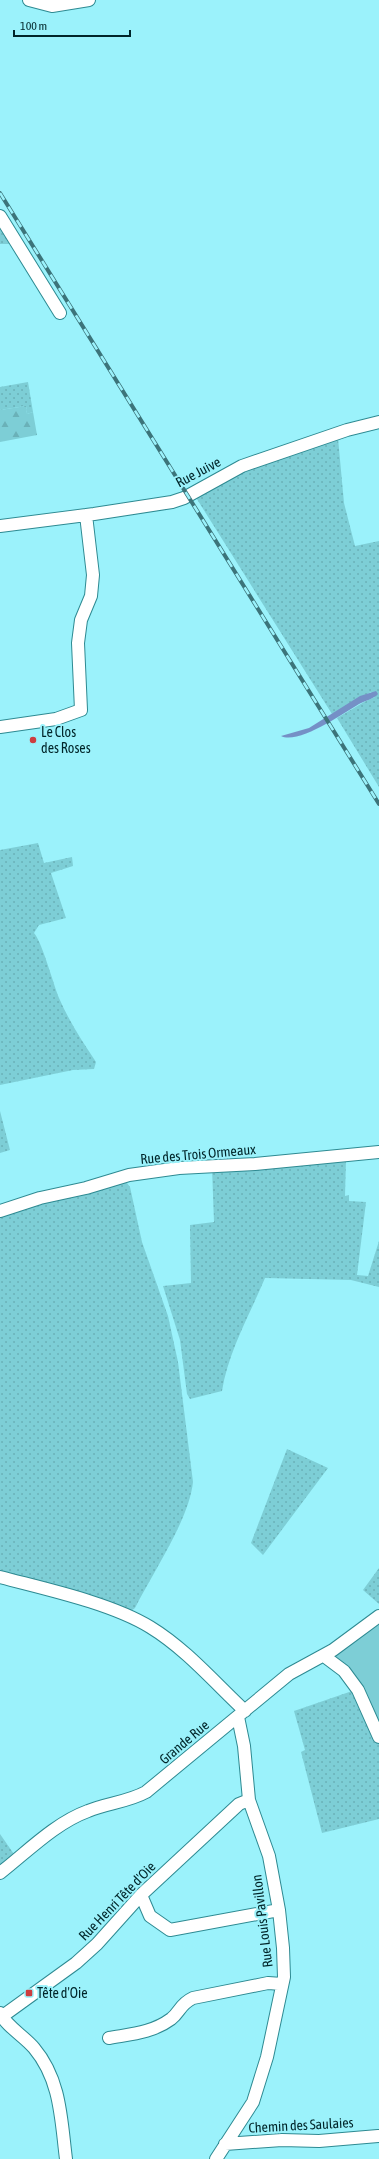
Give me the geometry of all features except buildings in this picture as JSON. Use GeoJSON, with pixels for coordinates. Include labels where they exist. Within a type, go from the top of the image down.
{"type":"FeatureCollection","features":[{"type":"Feature","properties":{"kind":"street"},"geometry":{"type":"LineString","coordinates":[[29,0],[52,6],[89,0]]}},
{"type":"Feature","properties":{"kind":"street"},"geometry":{"type":"LineString","coordinates":[[0,216],[60,314]]}},
{"type":"Feature","properties":{"kind":"street","name":"Rue Juive"},"geometry":{"type":"LineString","coordinates":[[0,526],[172,502],[184,498],[242,466],[347,430],[379,422]]}},
{"type":"Feature","properties":{"kind":"street"},"geometry":{"type":"LineString","coordinates":[[0,727],[56,719],[81,710],[78,643],[82,620],[91,596],[93,575],[86,515]]}},
{"type":"Feature","properties":{"kind":"street","name":"Rue des Trois Ormeaux"},"geometry":{"type":"LineString","coordinates":[[0,1211],[40,1198],[86,1188],[129,1175],[179,1168],[255,1164],[379,1152]]}},
{"type":"Feature","properties":{"kind":"street"},"geometry":{"type":"LineString","coordinates":[[0,1578],[92,1603],[141,1622],[170,1641],[200,1666],[242,1714]]}},
{"type":"Feature","properties":{"kind":"street","name":"Grande Rue"},"geometry":{"type":"LineString","coordinates":[[0,1873],[61,1826],[75,1818],[88,1811],[135,1798],[146,1792],[289,1674],[324,1656],[352,1638],[379,1616]]}},
{"type":"Feature","properties":{"kind":"street"},"geometry":{"type":"LineString","coordinates":[[324,1656],[344,1672],[358,1690],[379,1737]]}},
{"type":"Feature","properties":{"kind":"street","name":"Rue Louis Pavillon"},"geometry":{"type":"LineString","coordinates":[[216,2159],[252,2102],[257,2090],[267,2057],[282,1984],[283,1948],[279,1910],[269,1856],[249,1800],[242,1714]]}},
{"type":"Feature","properties":{"kind":"street","name":"Rue Henri Tête d'Oie"},"geometry":{"type":"LineString","coordinates":[[0,2016],[39,1992],[76,1963],[97,1944],[141,1895],[239,1804],[249,1800]]}},
{"type":"Feature","properties":{"kind":"street"},"geometry":{"type":"LineString","coordinates":[[141,1895],[150,1916],[170,1930],[279,1910]]}},
{"type":"Feature","properties":{"kind":"street"},"geometry":{"type":"LineString","coordinates":[[109,2038],[148,2031],[172,2018],[184,2002],[193,1998],[268,1983],[282,1984]]}},
{"type":"Feature","properties":{"kind":"street"},"geometry":{"type":"LineString","coordinates":[[0,2016],[33,2047],[50,2073],[59,2100],[66,2159]]}},
{"type":"Feature","properties":{"kind":"street","name":"Chemin des Saulaies"},"geometry":{"type":"LineString","coordinates":[[225,2144],[282,2140],[319,2141],[378,2136]]}},
{"type":"Feature","properties":{"kind":"green space"},"geometry":{"type":"Polygon","coordinates":[[[0,219],[15,244],[0,244],[0,219]]]}},
{"type":"Feature","properties":{"kind":"green space"},"geometry":{"type":"Polygon","coordinates":[[[28,382],[33,412],[27,414],[26,406],[0,410],[0,387],[28,382]]]}},
{"type":"Feature","properties":{"kind":"green space"},"geometry":{"type":"Polygon","coordinates":[[[26,406],[27,414],[33,412],[37,435],[0,442],[0,410],[26,406]]]}},
{"type":"Feature","properties":{"kind":"green space"},"geometry":{"type":"Polygon","coordinates":[[[338,438],[344,503],[355,546],[379,541],[379,787],[337,718],[375,697],[371,692],[332,714],[195,496],[237,473],[338,438]]]}},
{"type":"Feature","properties":{"kind":"green space"},"geometry":{"type":"Polygon","coordinates":[[[38,843],[44,863],[72,857],[73,866],[51,873],[66,918],[39,925],[34,933],[47,963],[59,998],[76,1031],[96,1062],[94,1069],[73,1070],[0,1085],[0,850],[38,843]]]}},
{"type":"Feature","properties":{"kind":"green space"},"geometry":{"type":"Polygon","coordinates":[[[0,1111],[10,1150],[0,1153],[0,1111]]]}},
{"type":"Feature","properties":{"kind":"green space"},"geometry":{"type":"Polygon","coordinates":[[[346,1159],[345,1196],[349,1195],[349,1201],[366,1202],[357,1275],[368,1276],[379,1241],[379,1287],[351,1280],[265,1278],[234,1348],[222,1391],[190,1399],[187,1394],[180,1340],[163,1286],[191,1283],[190,1225],[214,1222],[212,1168],[346,1159]]]}},
{"type":"Feature","properties":{"kind":"green space"},"geometry":{"type":"Polygon","coordinates":[[[119,1183],[127,1183],[130,1187],[142,1242],[168,1316],[178,1362],[193,1482],[185,1513],[178,1529],[135,1608],[131,1611],[99,1599],[0,1570],[0,1216],[23,1207],[119,1183]]]}},
{"type":"Feature","properties":{"kind":"green space"},"geometry":{"type":"Polygon","coordinates":[[[287,1449],[328,1468],[263,1555],[251,1543],[287,1449]]]}},
{"type":"Feature","properties":{"kind":"green space"},"geometry":{"type":"Polygon","coordinates":[[[379,1568],[379,1604],[363,1590],[379,1568]]]}},
{"type":"Feature","properties":{"kind":"green space"},"geometry":{"type":"Polygon","coordinates":[[[379,1623],[379,1725],[334,1657],[379,1623]]]}},
{"type":"Feature","properties":{"kind":"green space"},"geometry":{"type":"Polygon","coordinates":[[[355,1690],[379,1742],[379,1819],[322,1833],[301,1752],[305,1750],[294,1711],[355,1690]]]}},
{"type":"Feature","properties":{"kind":"green space"},"geometry":{"type":"Polygon","coordinates":[[[0,1834],[16,1857],[0,1869],[0,1834]]]}},
{"type":"Feature","properties":{"kind":"shaded area"},"geometry":{"type":"Polygon","coordinates":[[[376,691],[378,694],[374,697],[359,704],[321,727],[298,736],[289,738],[281,736],[309,728],[360,696],[376,691]]]}},
{"type":"Feature","properties":{"kind":"railway"},"geometry":{"type":"LineString","coordinates":[[0,193],[379,804]]}},
{"type":"Feature","properties":{"kind":"place","name":"Le Clos des Roses"},"geometry":{"type":"Point","coordinates":[33,740]}},
{"type":"Feature","properties":{"kind":"place","name":"Tête d'Oie"},"geometry":{"type":"Point","coordinates":[29,1993]}}]}
